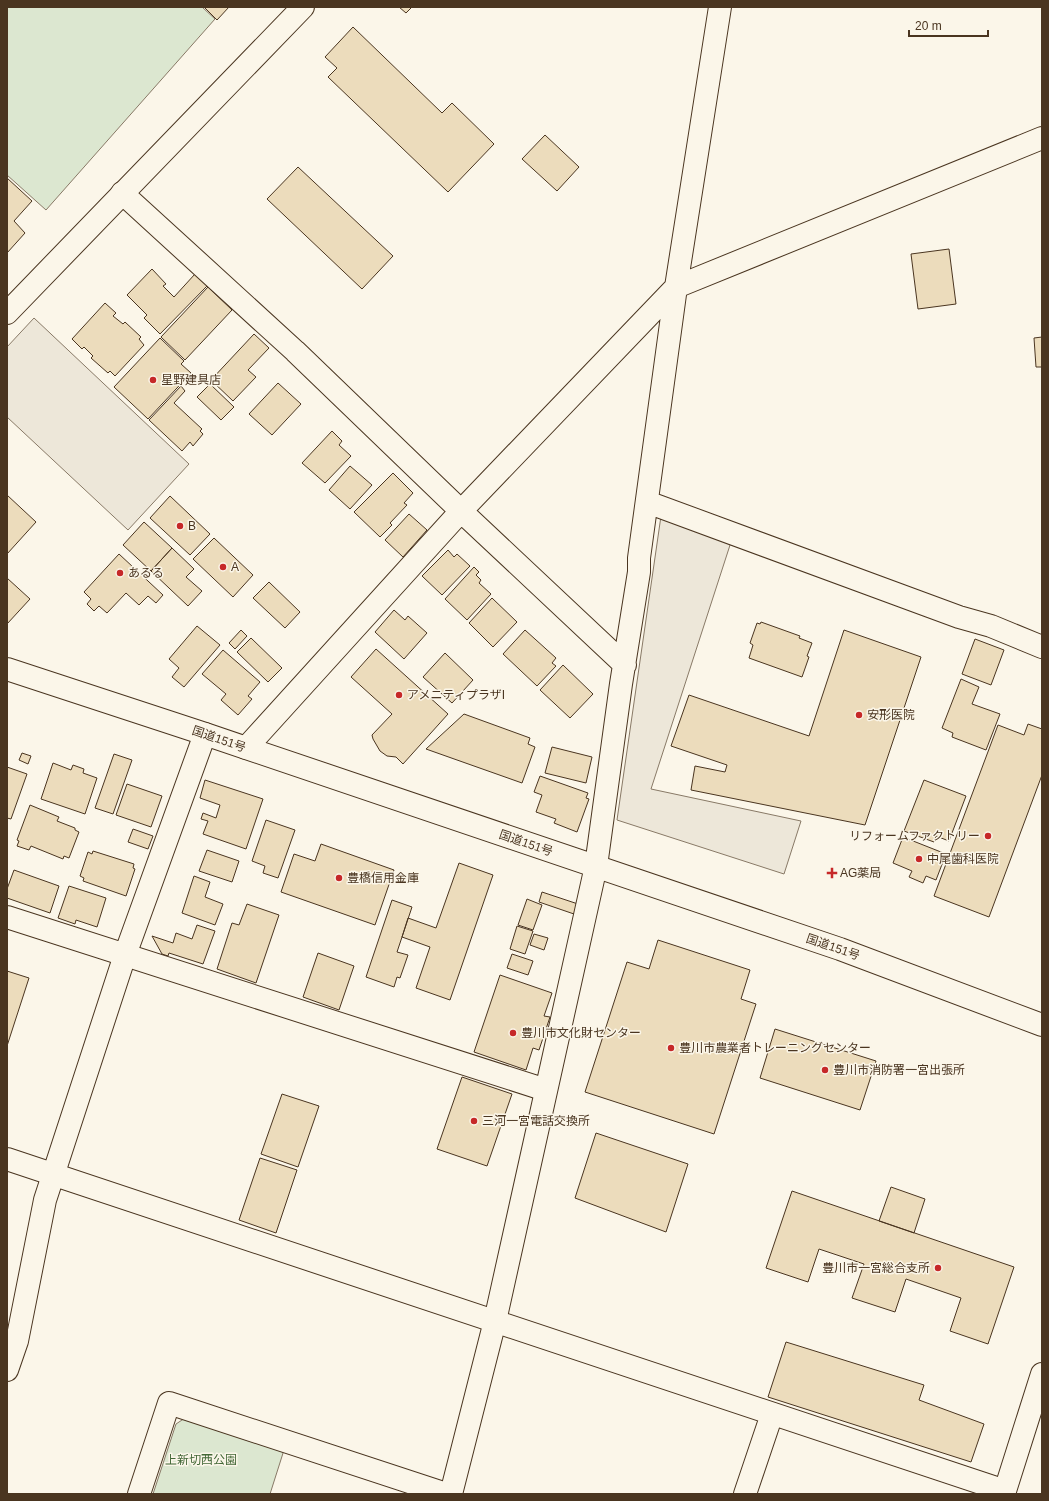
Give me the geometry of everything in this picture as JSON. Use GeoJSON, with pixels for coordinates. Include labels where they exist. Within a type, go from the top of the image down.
{"type":"FeatureCollection","features":[{"type":"Feature","properties":{"kind":"main road"},"geometry":{"type":"LineString","coordinates":[[7,313],[303,7]]}},
{"type":"Feature","properties":{"kind":"main road"},"geometry":{"type":"LineString","coordinates":[[451,1494],[495,1321],[596,866],[621,684],[625,665],[676,287],[720,7]]}},
{"type":"Feature","properties":{"kind":"main road"},"geometry":{"type":"LineString","coordinates":[[246,748],[461,511],[676,287],[1042,138]]}},
{"type":"Feature","properties":{"kind":"main road"},"geometry":{"type":"LineString","coordinates":[[122,193],[295,351],[461,511],[625,665]]}},
{"type":"Feature","properties":{"kind":"main road"},"geometry":{"type":"LineString","coordinates":[[647,502],[952,614],[990,626],[1042,647]]}},
{"type":"Feature","properties":{"kind":"main road","name":"国道151号"},"geometry":{"type":"LineString","coordinates":[[7,669],[246,748],[840,949],[1042,1025]]}},
{"type":"Feature","properties":{"kind":"main road"},"geometry":{"type":"LineString","coordinates":[[7,1370],[12,1339],[45,1200],[53,1174],[125,955],[204,734]]}},
{"type":"Feature","properties":{"kind":"main road"},"geometry":{"type":"LineString","coordinates":[[7,917],[546,1090]]}},
{"type":"Feature","properties":{"kind":"main road"},"geometry":{"type":"LineString","coordinates":[[7,1159],[1005,1492],[1042,1374]]}},
{"type":"Feature","properties":{"kind":"main road"},"geometry":{"type":"LineString","coordinates":[[139,1494],[169,1403],[446,1494]]}},
{"type":"Feature","properties":{"kind":"main road"},"geometry":{"type":"LineString","coordinates":[[745,1494],[772,1414]]}},
{"type":"Feature","properties":{"kind":"green space"},"geometry":{"type":"Polygon","coordinates":[[[7,7],[202,7],[215,19],[46,210],[7,175],[7,7]]]}},
{"type":"Feature","properties":{"kind":"green space","name":"上新切西公園"},"geometry":{"type":"Polygon","coordinates":[[[185,1418],[284,1450],[270,1494],[153,1494],[176,1424],[185,1418]]]}},
{"type":"Feature","properties":{"kind":"shaded area"},"geometry":{"type":"Polygon","coordinates":[[[34,318],[189,464],[128,530],[7,417],[7,347],[34,318]]]}},
{"type":"Feature","properties":{"kind":"shaded area"},"geometry":{"type":"Polygon","coordinates":[[[661,516],[731,542],[651,789],[801,821],[784,874],[617,820],[661,516]]]}},
{"type":"Feature","properties":{"kind":"building"},"geometry":{"type":"Polygon","coordinates":[[[204,7],[229,7],[217,20],[204,7]]]}},
{"type":"Feature","properties":{"kind":"building"},"geometry":{"type":"Polygon","coordinates":[[[399,7],[412,7],[406,13],[399,7]]]}},
{"type":"Feature","properties":{"kind":"building"},"geometry":{"type":"Polygon","coordinates":[[[353,27],[442,113],[452,103],[494,144],[448,192],[328,77],[337,68],[325,57],[353,27]]]}},
{"type":"Feature","properties":{"kind":"building"},"geometry":{"type":"Polygon","coordinates":[[[545,135],[579,167],[557,191],[522,159],[545,135]]]}},
{"type":"Feature","properties":{"kind":"building"},"geometry":{"type":"Polygon","coordinates":[[[298,167],[393,256],[362,289],[267,199],[298,167]]]}},
{"type":"Feature","properties":{"kind":"building"},"geometry":{"type":"Polygon","coordinates":[[[7,178],[32,201],[14,221],[25,233],[7,253],[7,178]]]}},
{"type":"Feature","properties":{"kind":"building"},"geometry":{"type":"Polygon","coordinates":[[[949,249],[956,304],[918,309],[911,254],[949,249]]]}},
{"type":"Feature","properties":{"kind":"building"},"geometry":{"type":"Polygon","coordinates":[[[152,269],[166,284],[163,286],[174,297],[195,274],[207,286],[160,334],[144,318],[147,315],[127,295],[152,269]]]}},
{"type":"Feature","properties":{"kind":"building"},"geometry":{"type":"Polygon","coordinates":[[[208,287],[232,310],[185,360],[161,337],[208,287]]]}},
{"type":"Feature","properties":{"kind":"building"},"geometry":{"type":"Polygon","coordinates":[[[105,303],[116,313],[113,316],[123,324],[125,322],[141,337],[139,339],[144,345],[115,376],[110,371],[108,373],[91,358],[93,356],[84,347],[82,349],[72,339],[105,303]]]}},
{"type":"Feature","properties":{"kind":"building"},"geometry":{"type":"Polygon","coordinates":[[[254,334],[269,348],[248,370],[256,377],[233,401],[211,380],[254,334]]]}},
{"type":"Feature","properties":{"kind":"building"},"geometry":{"type":"Polygon","coordinates":[[[1042,337],[1042,367],[1036,367],[1034,338],[1042,337]]]}},
{"type":"Feature","properties":{"kind":"building","name":"星野建具店"},"geometry":{"type":"Polygon","coordinates":[[[160,338],[184,361],[181,364],[191,373],[148,419],[114,387],[160,338]]]}},
{"type":"Feature","properties":{"kind":"building"},"geometry":{"type":"Polygon","coordinates":[[[278,383],[301,404],[272,435],[249,414],[278,383]]]}},
{"type":"Feature","properties":{"kind":"building"},"geometry":{"type":"Polygon","coordinates":[[[210,384],[234,407],[221,420],[197,397],[210,384]]]}},
{"type":"Feature","properties":{"kind":"building"},"geometry":{"type":"Polygon","coordinates":[[[181,386],[185,391],[174,403],[202,429],[200,431],[203,434],[193,446],[190,442],[182,451],[149,420],[181,386]]]}},
{"type":"Feature","properties":{"kind":"building"},"geometry":{"type":"Polygon","coordinates":[[[332,431],[342,441],[339,445],[351,456],[325,483],[302,463],[332,431]]]}},
{"type":"Feature","properties":{"kind":"building"},"geometry":{"type":"Polygon","coordinates":[[[350,466],[372,485],[350,509],[329,490],[350,466]]]}},
{"type":"Feature","properties":{"kind":"building"},"geometry":{"type":"Polygon","coordinates":[[[393,473],[413,493],[404,503],[407,505],[390,523],[392,525],[380,537],[354,512],[393,473]]]}},
{"type":"Feature","properties":{"kind":"building"},"geometry":{"type":"Polygon","coordinates":[[[7,495],[36,522],[7,554],[7,495]]]}},
{"type":"Feature","properties":{"kind":"building","name":"B"},"geometry":{"type":"Polygon","coordinates":[[[170,496],[210,534],[190,555],[150,518],[170,496]]]}},
{"type":"Feature","properties":{"kind":"building"},"geometry":{"type":"Polygon","coordinates":[[[409,514],[427,530],[403,557],[385,540],[409,514]]]}},
{"type":"Feature","properties":{"kind":"building"},"geometry":{"type":"Polygon","coordinates":[[[144,522],[172,548],[151,571],[123,545],[144,522]]]}},
{"type":"Feature","properties":{"kind":"building","name":"A"},"geometry":{"type":"Polygon","coordinates":[[[214,538],[253,575],[233,597],[193,559],[214,538]]]}},
{"type":"Feature","properties":{"kind":"building"},"geometry":{"type":"Polygon","coordinates":[[[172,548],[194,569],[186,577],[202,591],[188,606],[151,571],[172,548]]]}},
{"type":"Feature","properties":{"kind":"building"},"geometry":{"type":"Polygon","coordinates":[[[448,550],[454,557],[457,554],[470,566],[442,595],[422,576],[448,550]]]}},
{"type":"Feature","properties":{"kind":"building","name":"あるる"},"geometry":{"type":"Polygon","coordinates":[[[119,554],[163,595],[156,603],[148,596],[139,605],[126,593],[107,613],[99,606],[94,611],[87,604],[91,599],[84,592],[119,554]]]}},
{"type":"Feature","properties":{"kind":"building"},"geometry":{"type":"Polygon","coordinates":[[[474,567],[479,572],[476,575],[481,580],[479,583],[491,594],[467,620],[445,599],[474,567]]]}},
{"type":"Feature","properties":{"kind":"building"},"geometry":{"type":"Polygon","coordinates":[[[7,578],[30,599],[7,624],[7,578]]]}},
{"type":"Feature","properties":{"kind":"building"},"geometry":{"type":"Polygon","coordinates":[[[269,582],[300,612],[285,628],[253,598],[269,582]]]}},
{"type":"Feature","properties":{"kind":"building"},"geometry":{"type":"Polygon","coordinates":[[[492,598],[517,622],[493,647],[469,623],[492,598]]]}},
{"type":"Feature","properties":{"kind":"building"},"geometry":{"type":"Polygon","coordinates":[[[394,610],[405,620],[408,616],[427,633],[404,659],[375,632],[394,610]]]}},
{"type":"Feature","properties":{"kind":"building"},"geometry":{"type":"Polygon","coordinates":[[[761,622],[800,636],[799,638],[812,643],[802,677],[749,658],[753,645],[750,643],[757,623],[760,624],[761,622]]]}},
{"type":"Feature","properties":{"kind":"building"},"geometry":{"type":"Polygon","coordinates":[[[197,626],[220,645],[184,687],[172,677],[179,668],[169,659],[197,626]]]}},
{"type":"Feature","properties":{"kind":"building"},"geometry":{"type":"Polygon","coordinates":[[[241,630],[247,636],[235,649],[229,643],[241,630]]]}},
{"type":"Feature","properties":{"kind":"building"},"geometry":{"type":"Polygon","coordinates":[[[525,630],[556,658],[552,663],[556,666],[537,686],[503,654],[525,630]]]}},
{"type":"Feature","properties":{"kind":"building","name":"安形医院"},"geometry":{"type":"Polygon","coordinates":[[[844,630],[921,657],[865,825],[691,790],[695,766],[725,772],[727,765],[671,746],[689,695],[809,736],[844,630]]]}},
{"type":"Feature","properties":{"kind":"building"},"geometry":{"type":"Polygon","coordinates":[[[251,638],[282,668],[268,682],[237,652],[251,638]]]}},
{"type":"Feature","properties":{"kind":"building"},"geometry":{"type":"Polygon","coordinates":[[[975,639],[1004,650],[991,685],[962,674],[975,639]]]}},
{"type":"Feature","properties":{"kind":"building","name":"アメニティプラザI"},"geometry":{"type":"Polygon","coordinates":[[[376,649],[448,714],[403,764],[396,757],[387,756],[380,751],[372,735],[392,714],[351,677],[376,649]]]}},
{"type":"Feature","properties":{"kind":"building"},"geometry":{"type":"Polygon","coordinates":[[[223,650],[260,682],[248,696],[252,699],[238,715],[221,700],[226,694],[202,674],[223,650]]]}},
{"type":"Feature","properties":{"kind":"building"},"geometry":{"type":"Polygon","coordinates":[[[445,653],[473,680],[452,703],[423,677],[445,653]]]}},
{"type":"Feature","properties":{"kind":"building"},"geometry":{"type":"Polygon","coordinates":[[[563,665],[593,694],[570,718],[540,690],[563,665]]]}},
{"type":"Feature","properties":{"kind":"building"},"geometry":{"type":"Polygon","coordinates":[[[961,679],[979,687],[972,704],[1000,714],[986,750],[952,737],[953,733],[942,728],[961,679]]]}},
{"type":"Feature","properties":{"kind":"building"},"geometry":{"type":"Polygon","coordinates":[[[464,714],[530,738],[528,744],[535,747],[522,783],[426,749],[464,714]]]}},
{"type":"Feature","properties":{"kind":"building","name":"リフォームファクトリー"},"geometry":{"type":"Polygon","coordinates":[[[1028,724],[1042,729],[1042,775],[989,917],[934,896],[998,725],[1024,735],[1028,724]]]}},
{"type":"Feature","properties":{"kind":"building"},"geometry":{"type":"Polygon","coordinates":[[[552,747],[592,757],[586,783],[545,773],[552,747]]]}},
{"type":"Feature","properties":{"kind":"building"},"geometry":{"type":"Polygon","coordinates":[[[22,753],[31,756],[28,764],[19,760],[22,753]]]}},
{"type":"Feature","properties":{"kind":"building"},"geometry":{"type":"Polygon","coordinates":[[[114,754],[132,760],[113,814],[95,808],[114,754]]]}},
{"type":"Feature","properties":{"kind":"building"},"geometry":{"type":"Polygon","coordinates":[[[53,763],[71,770],[73,765],[84,769],[83,773],[97,778],[85,814],[41,799],[53,763]]]}},
{"type":"Feature","properties":{"kind":"building"},"geometry":{"type":"Polygon","coordinates":[[[7,767],[27,774],[11,819],[7,818],[7,767]]]}},
{"type":"Feature","properties":{"kind":"building"},"geometry":{"type":"Polygon","coordinates":[[[540,776],[588,793],[586,798],[589,799],[577,832],[554,823],[556,819],[536,812],[542,795],[534,792],[540,776]]]}},
{"type":"Feature","properties":{"kind":"building"},"geometry":{"type":"Polygon","coordinates":[[[205,780],[263,799],[246,849],[203,834],[208,821],[201,819],[203,813],[216,818],[220,805],[200,798],[205,780]]]}},
{"type":"Feature","properties":{"kind":"building"},"geometry":{"type":"Polygon","coordinates":[[[924,780],[966,796],[949,841],[936,836],[934,842],[904,831],[924,780]]]}},
{"type":"Feature","properties":{"kind":"building"},"geometry":{"type":"Polygon","coordinates":[[[127,784],[162,796],[151,827],[116,815],[127,784]]]}},
{"type":"Feature","properties":{"kind":"building"},"geometry":{"type":"Polygon","coordinates":[[[30,805],[59,817],[57,821],[75,828],[75,830],[79,832],[69,858],[64,856],[63,859],[31,846],[29,850],[17,846],[19,841],[17,840],[30,805]]]}},
{"type":"Feature","properties":{"kind":"building"},"geometry":{"type":"Polygon","coordinates":[[[266,820],[295,830],[278,878],[263,873],[265,866],[252,861],[266,820]]]}},
{"type":"Feature","properties":{"kind":"building"},"geometry":{"type":"Polygon","coordinates":[[[133,829],[153,836],[148,849],[128,842],[133,829]]]}},
{"type":"Feature","properties":{"kind":"building","name":"中尾歯科医院"},"geometry":{"type":"Polygon","coordinates":[[[903,837],[946,854],[936,880],[926,876],[923,883],[909,877],[912,871],[893,863],[903,837]]]}},
{"type":"Feature","properties":{"kind":"building","name":"豊橋信用金庫"},"geometry":{"type":"Polygon","coordinates":[[[321,844],[394,870],[375,925],[281,892],[294,854],[315,861],[321,844]]]}},
{"type":"Feature","properties":{"kind":"building"},"geometry":{"type":"Polygon","coordinates":[[[207,850],[239,861],[232,882],[199,871],[207,850]]]}},
{"type":"Feature","properties":{"kind":"building"},"geometry":{"type":"Polygon","coordinates":[[[93,851],[134,864],[133,868],[135,869],[126,896],[83,881],[84,878],[80,876],[88,852],[92,854],[93,851]]]}},
{"type":"Feature","properties":{"kind":"building"},"geometry":{"type":"Polygon","coordinates":[[[459,863],[493,875],[450,1000],[416,988],[430,947],[402,937],[408,918],[436,928],[459,863]]]}},
{"type":"Feature","properties":{"kind":"building"},"geometry":{"type":"Polygon","coordinates":[[[14,870],[59,886],[50,913],[7,898],[7,889],[14,870]]]}},
{"type":"Feature","properties":{"kind":"building"},"geometry":{"type":"Polygon","coordinates":[[[194,876],[210,882],[205,897],[223,904],[215,925],[182,913],[194,876]]]}},
{"type":"Feature","properties":{"kind":"building"},"geometry":{"type":"Polygon","coordinates":[[[69,886],[106,898],[97,927],[76,920],[75,924],[58,918],[69,886]]]}},
{"type":"Feature","properties":{"kind":"building"},"geometry":{"type":"Polygon","coordinates":[[[542,892],[578,904],[574,914],[539,902],[542,892]]]}},
{"type":"Feature","properties":{"kind":"building"},"geometry":{"type":"Polygon","coordinates":[[[527,899],[542,905],[533,930],[518,925],[527,899]]]}},
{"type":"Feature","properties":{"kind":"building"},"geometry":{"type":"Polygon","coordinates":[[[392,900],[412,907],[397,952],[408,955],[400,978],[397,977],[394,987],[366,977],[392,900]]]}},
{"type":"Feature","properties":{"kind":"building"},"geometry":{"type":"Polygon","coordinates":[[[247,904],[279,915],[256,983],[217,969],[232,923],[239,925],[247,904]]]}},
{"type":"Feature","properties":{"kind":"building"},"geometry":{"type":"Polygon","coordinates":[[[197,925],[215,931],[203,964],[169,953],[168,956],[162,954],[152,936],[173,943],[176,933],[192,939],[197,925]]]}},
{"type":"Feature","properties":{"kind":"building"},"geometry":{"type":"Polygon","coordinates":[[[517,926],[533,931],[525,954],[510,949],[517,926]]]}},
{"type":"Feature","properties":{"kind":"building"},"geometry":{"type":"Polygon","coordinates":[[[534,934],[548,938],[544,950],[530,945],[534,934]]]}},
{"type":"Feature","properties":{"kind":"building","name":"豊川市農業者トレーニングセンター"},"geometry":{"type":"Polygon","coordinates":[[[658,940],[750,970],[741,999],[756,1004],[714,1134],[585,1092],[627,962],[649,969],[658,940]]]}},
{"type":"Feature","properties":{"kind":"building"},"geometry":{"type":"Polygon","coordinates":[[[318,953],[354,966],[339,1010],[303,997],[318,953]]]}},
{"type":"Feature","properties":{"kind":"building"},"geometry":{"type":"Polygon","coordinates":[[[512,954],[533,961],[528,975],[507,968],[512,954]]]}},
{"type":"Feature","properties":{"kind":"building"},"geometry":{"type":"Polygon","coordinates":[[[7,971],[29,978],[7,1046],[7,971]]]}},
{"type":"Feature","properties":{"kind":"building","name":"豊川市文化財センター"},"geometry":{"type":"Polygon","coordinates":[[[500,975],[552,993],[544,1016],[550,1017],[539,1050],[533,1048],[526,1070],[474,1052],[500,975]]]}},
{"type":"Feature","properties":{"kind":"building"},"geometry":{"type":"Polygon","coordinates":[[[775,1029],[876,1061],[860,1110],[760,1078],[775,1029]]]}},
{"type":"Feature","properties":{"kind":"building","name":"三河一宮電話交換所"},"geometry":{"type":"Polygon","coordinates":[[[462,1077],[512,1094],[487,1166],[437,1149],[462,1077]]]}},
{"type":"Feature","properties":{"kind":"building"},"geometry":{"type":"Polygon","coordinates":[[[282,1094],[319,1106],[298,1167],[261,1154],[282,1094]]]}},
{"type":"Feature","properties":{"kind":"building"},"geometry":{"type":"Polygon","coordinates":[[[596,1133],[688,1164],[666,1232],[575,1198],[596,1133]]]}},
{"type":"Feature","properties":{"kind":"building"},"geometry":{"type":"Polygon","coordinates":[[[260,1158],[297,1170],[276,1233],[239,1220],[260,1158]]]}},
{"type":"Feature","properties":{"kind":"building"},"geometry":{"type":"Polygon","coordinates":[[[891,1187],[925,1199],[914,1233],[879,1221],[891,1187]]]}},
{"type":"Feature","properties":{"kind":"building","name":"豊川市一宮総合支所"},"geometry":{"type":"Polygon","coordinates":[[[792,1191],[1014,1267],[988,1344],[950,1331],[961,1298],[906,1279],[895,1312],[852,1298],[864,1264],[819,1249],[808,1282],[766,1268],[792,1191]]]}},
{"type":"Feature","properties":{"kind":"building"},"geometry":{"type":"Polygon","coordinates":[[[786,1342],[924,1385],[919,1400],[984,1424],[971,1462],[768,1397],[786,1342]]]}},
{"type":"Feature","properties":{"kind":"place","name":"星野建具店"},"geometry":{"type":"Point","coordinates":[153,380]}},
{"type":"Feature","properties":{"kind":"place","name":"B"},"geometry":{"type":"Point","coordinates":[180,526]}},
{"type":"Feature","properties":{"kind":"place","name":"A"},"geometry":{"type":"Point","coordinates":[223,567]}},
{"type":"Feature","properties":{"kind":"place","name":"あるる"},"geometry":{"type":"Point","coordinates":[120,573]}},
{"type":"Feature","properties":{"kind":"place","name":"アメニティプラザI"},"geometry":{"type":"Point","coordinates":[399,695]}},
{"type":"Feature","properties":{"kind":"place","name":"安形医院"},"geometry":{"type":"Point","coordinates":[859,715]}},
{"type":"Feature","properties":{"kind":"place","name":"リフォームファクトリー"},"geometry":{"type":"Point","coordinates":[988,836]}},
{"type":"Feature","properties":{"kind":"place","name":"中尾歯科医院"},"geometry":{"type":"Point","coordinates":[919,859]}},
{"type":"Feature","properties":{"kind":"place","name":"AG薬局"},"geometry":{"type":"Point","coordinates":[832,873]}},
{"type":"Feature","properties":{"kind":"place","name":"豊橋信用金庫"},"geometry":{"type":"Point","coordinates":[339,878]}},
{"type":"Feature","properties":{"kind":"place","name":"豊川市文化財センター"},"geometry":{"type":"Point","coordinates":[513,1033]}},
{"type":"Feature","properties":{"kind":"place","name":"豊川市農業者トレーニングセンター"},"geometry":{"type":"Point","coordinates":[671,1048]}},
{"type":"Feature","properties":{"kind":"place","name":"豊川市消防署一宮出張所"},"geometry":{"type":"Point","coordinates":[825,1070]}},
{"type":"Feature","properties":{"kind":"place","name":"三河一宮電話交換所"},"geometry":{"type":"Point","coordinates":[474,1121]}},
{"type":"Feature","properties":{"kind":"place","name":"豊川市一宮総合支所"},"geometry":{"type":"Point","coordinates":[938,1268]}}]}
